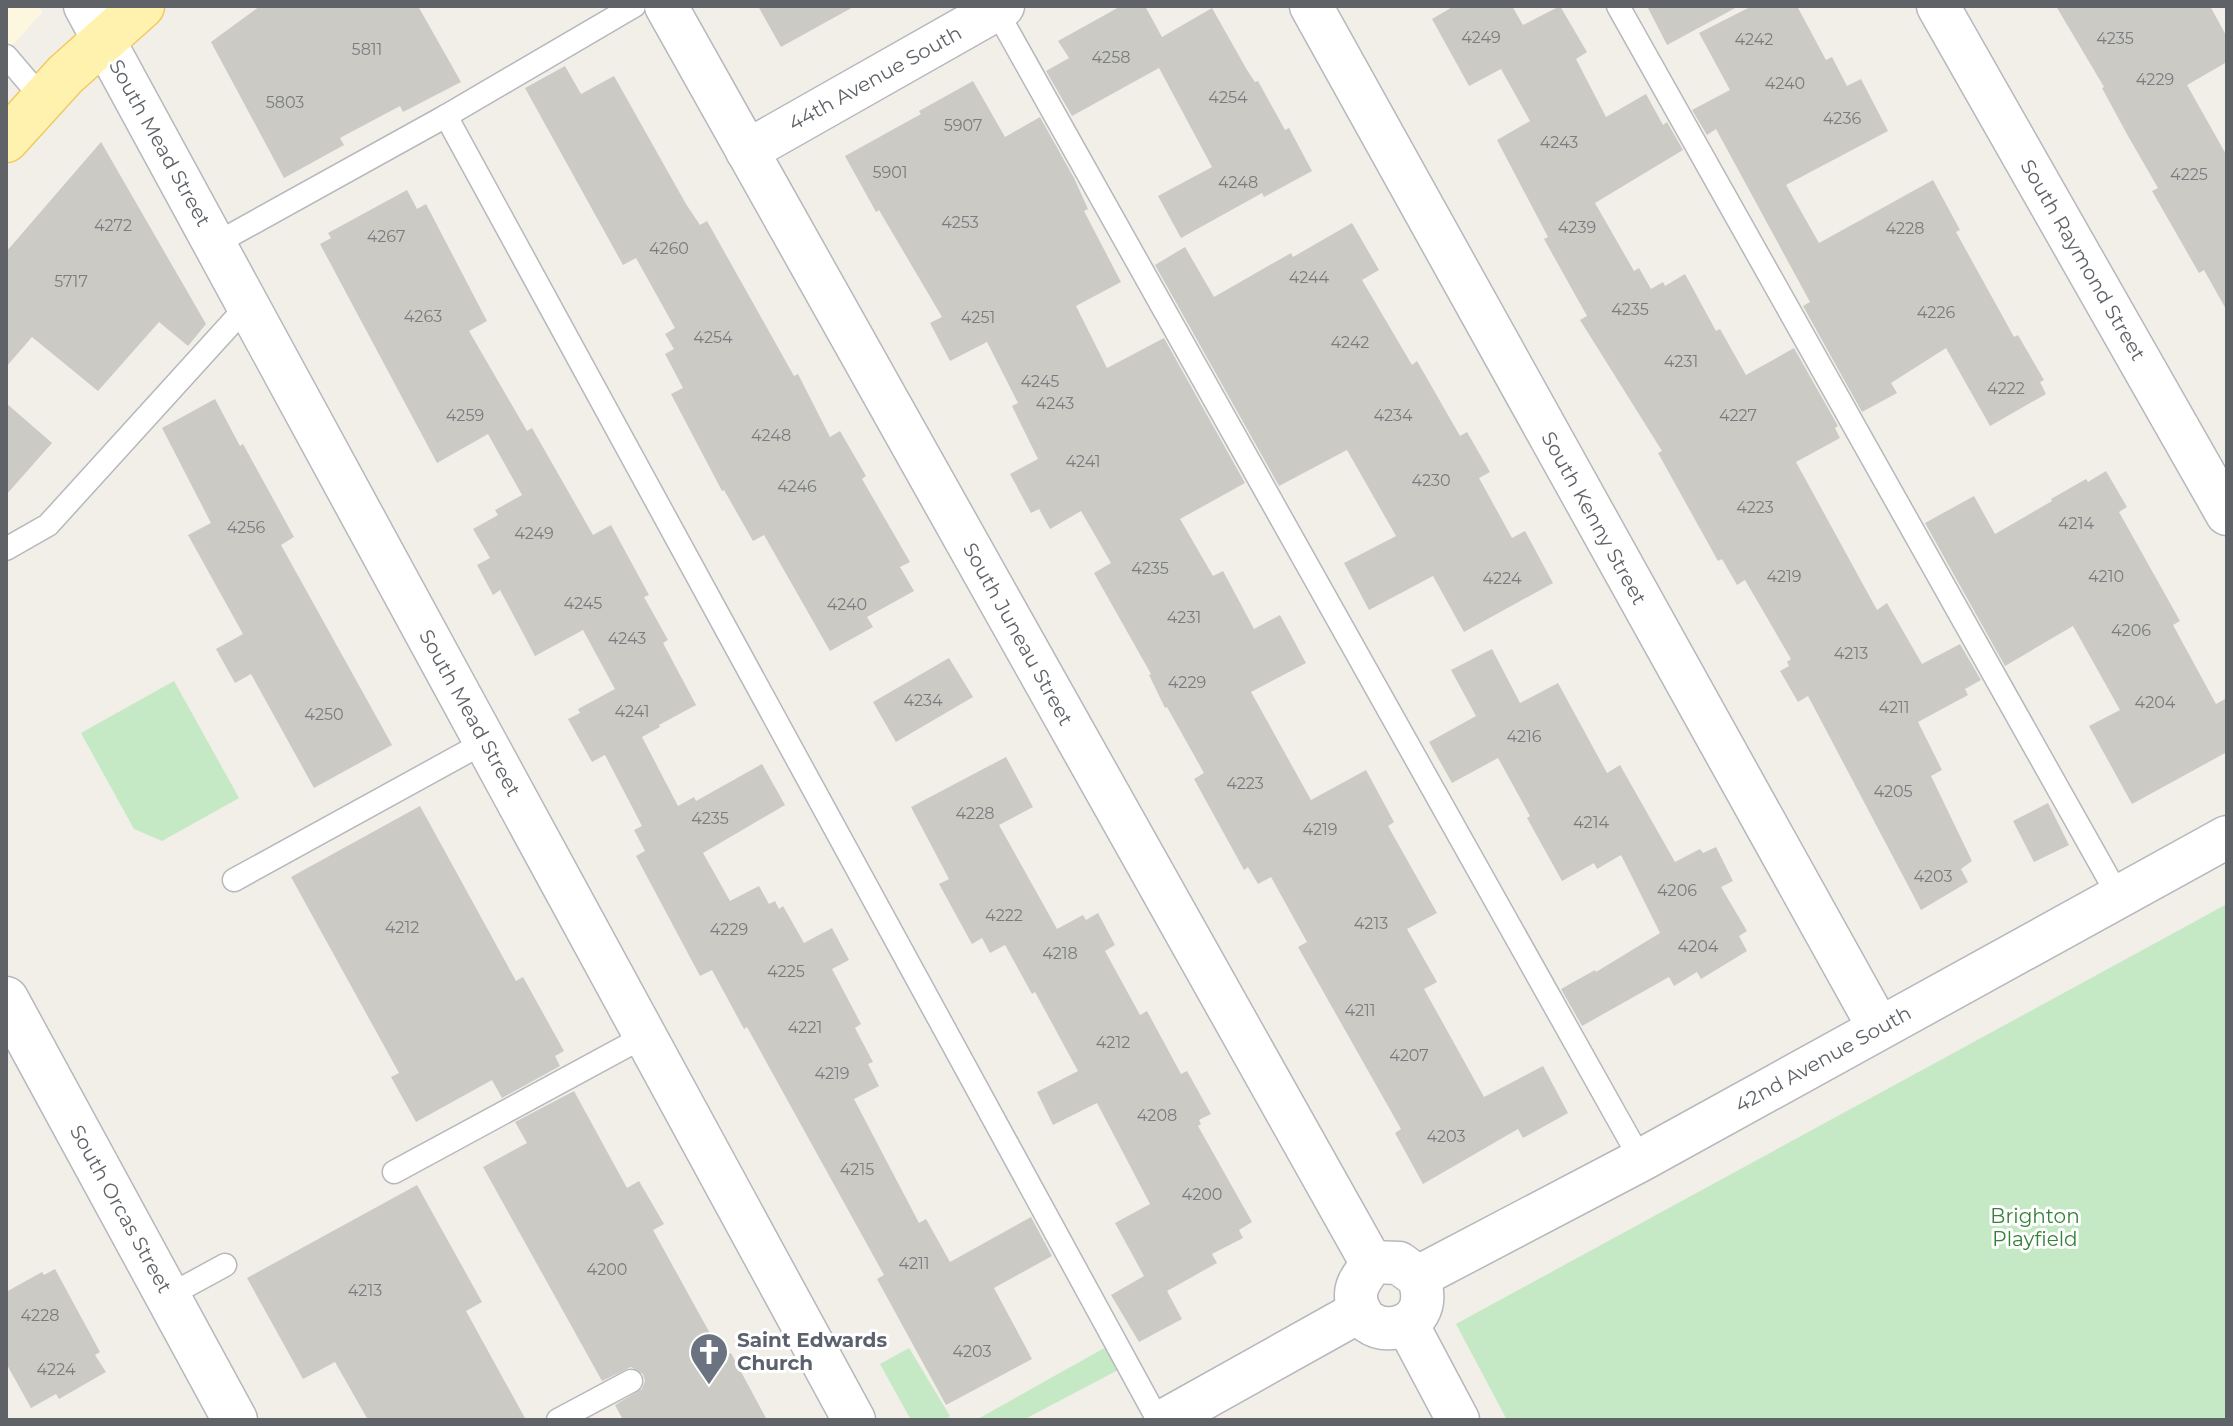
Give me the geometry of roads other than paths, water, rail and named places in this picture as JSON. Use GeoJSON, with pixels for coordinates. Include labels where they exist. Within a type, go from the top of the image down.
{"type":"FeatureCollection","features":[{"type":"Feature","properties":{"kind":"main road"},"geometry":{"type":"LineString","coordinates":[[6,140],[42,98],[95,23],[142,6]]}},
{"type":"Feature","properties":{"kind":"street","name":"South Juneau Street"},"geometry":{"type":"LineString","coordinates":[[666,6],[1371,1262]]}},
{"type":"Feature","properties":{"kind":"street","name":"South Kenny Street"},"geometry":{"type":"LineString","coordinates":[[1311,6],[1879,1028]]}},
{"type":"Feature","properties":{"kind":"street","name":"South Raymond Street"},"geometry":{"type":"LineString","coordinates":[[1938,6],[2227,514]]}},
{"type":"Feature","properties":{"kind":"street","name":"44th Avenue South"},"geometry":{"type":"LineString","coordinates":[[747,151],[999,8]]}},
{"type":"Feature","properties":{"kind":"street","name":"South Mead Street"},"geometry":{"type":"LineString","coordinates":[[95,23],[854,1420]]}},
{"type":"Feature","properties":{"kind":"street","name":"42nd Avenue South"},"geometry":{"type":"LineString","coordinates":[[1418,1277],[1641,1160],[2227,837]]}},
{"type":"Feature","properties":{"kind":"street","name":"South Orcas Street"},"geometry":{"type":"LineString","coordinates":[[6,999],[235,1420]]}},
{"type":"Feature","properties":{"kind":"street"},"geometry":{"type":"LineString","coordinates":[[1371,1262],[1399,1263],[1418,1277],[1423,1300],[1419,1311],[1407,1324],[1391,1329],[1380,1328],[1370,1323],[1360,1311],[1355,1296],[1357,1286],[1371,1262]]}},
{"type":"Feature","properties":{"kind":"street"},"geometry":{"type":"LineString","coordinates":[[1165,1420],[1360,1311]]}},
{"type":"Feature","properties":{"kind":"street"},"geometry":{"type":"LineString","coordinates":[[1407,1324],[1458,1420]]}},
{"type":"Feature","properties":{"kind":"lane"},"geometry":{"type":"LineString","coordinates":[[215,244],[446,116],[634,6]]}},
{"type":"Feature","properties":{"kind":"lane"},"geometry":{"type":"LineString","coordinates":[[1618,6],[2119,897]]}},
{"type":"Feature","properties":{"kind":"lane"},"geometry":{"type":"LineString","coordinates":[[999,8],[1641,1160]]}},
{"type":"Feature","properties":{"kind":"lane"},"geometry":{"type":"LineString","coordinates":[[6,56],[42,98]]}},
{"type":"Feature","properties":{"kind":"lane"},"geometry":{"type":"LineString","coordinates":[[446,116],[1158,1420]]}},
{"type":"Feature","properties":{"kind":"lane"},"geometry":{"type":"LineString","coordinates":[[6,549],[48,525],[248,305]]}},
{"type":"Feature","properties":{"kind":"lane"},"geometry":{"type":"LineString","coordinates":[[234,880],[485,742]]}},
{"type":"Feature","properties":{"kind":"lane"},"geometry":{"type":"LineString","coordinates":[[394,1172],[645,1036]]}},
{"type":"Feature","properties":{"kind":"lane"},"geometry":{"type":"LineString","coordinates":[[168,1296],[225,1265]]}},
{"type":"Feature","properties":{"kind":"lane"},"geometry":{"type":"LineString","coordinates":[[558,1420],[631,1381]]}},
{"type":"Feature","properties":{"kind":"place","name":"Saint Edwards Church"},"geometry":{"type":"Point","coordinates":[709,1386]}},
{"type":"Feature","properties":{"kind":"park label","name":"Brighton Playfield"},"geometry":{"type":"Point","coordinates":[2035,1228]}}]}
